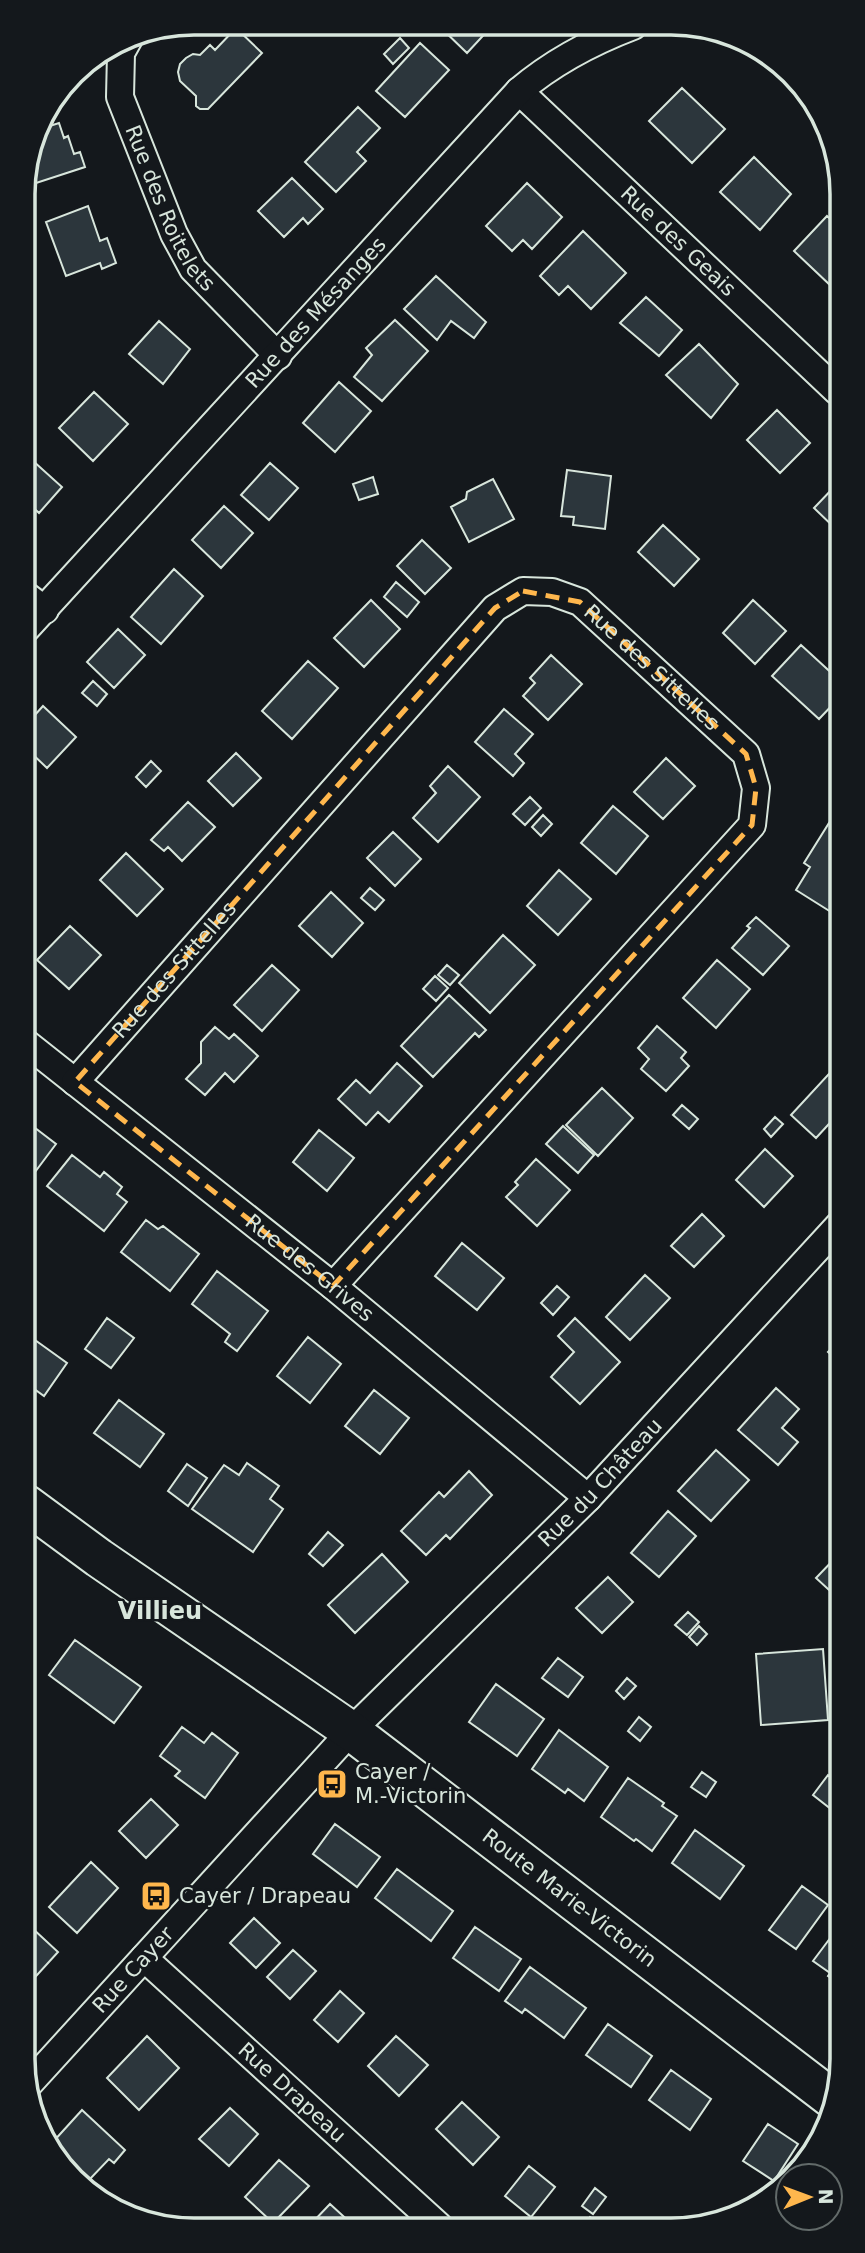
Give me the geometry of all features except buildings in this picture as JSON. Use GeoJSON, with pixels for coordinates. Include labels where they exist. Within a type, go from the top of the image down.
{"type":"FeatureCollection","features":[{"type":"Feature","properties":{"kind":"main road","name":"Route Marie-Victorin"},"geometry":{"type":"LineString","coordinates":[[35,1511],[351,1731],[826,2094]]}},
{"type":"Feature","properties":{"kind":"street","name":"Rue des Mésanges"},"geometry":{"type":"LineString","coordinates":[[35,602],[278,356],[519,91],[540,73],[593,41],[609,35]]}},
{"type":"Feature","properties":{"kind":"street","name":"Rue des Roitelets"},"geometry":{"type":"LineString","coordinates":[[121,53],[120,97],[174,234],[193,269],[278,356]]}},
{"type":"Feature","properties":{"kind":"street","name":"Rue des Geais"},"geometry":{"type":"LineString","coordinates":[[519,91],[830,384]]}},
{"type":"Feature","properties":{"kind":"street","name":"Rue des Sittelles"},"geometry":{"type":"LineString","coordinates":[[75,1082],[495,608],[523,591],[552,592],[580,601],[746,754],[756,788],[752,825],[333,1286]]}},
{"type":"Feature","properties":{"kind":"street","name":"Rue des Grives"},"geometry":{"type":"LineString","coordinates":[[35,1050],[333,1286],[588,1498]]}},
{"type":"Feature","properties":{"kind":"street","name":"Rue du Château"},"geometry":{"type":"LineString","coordinates":[[351,1731],[588,1498],[830,1240]]}},
{"type":"Feature","properties":{"kind":"street","name":"Rue Cayer"},"geometry":{"type":"LineString","coordinates":[[36,2077],[351,1731]]}},
{"type":"Feature","properties":{"kind":"street","name":"Rue Drapeau"},"geometry":{"type":"LineString","coordinates":[[144,1958],[430,2218]]}},
{"type":"Feature","properties":{"kind":"highlighted area"},"geometry":{"type":"Polygon","coordinates":[[[523,591],[580,602],[746,754],[756,788],[752,825],[333,1286],[75,1082],[495,608],[523,591]]]}},
{"type":"Feature","properties":{"kind":"place","name":"Cayer / M.-Victorin"},"geometry":{"type":"Point","coordinates":[332,1784]}},
{"type":"Feature","properties":{"kind":"place","name":"Cayer / Drapeau"},"geometry":{"type":"Point","coordinates":[156,1896]}},
{"type":"Feature","properties":{"kind":"district","name":"Villieu"},"geometry":{"type":"Point","coordinates":[160,1611]}}]}
